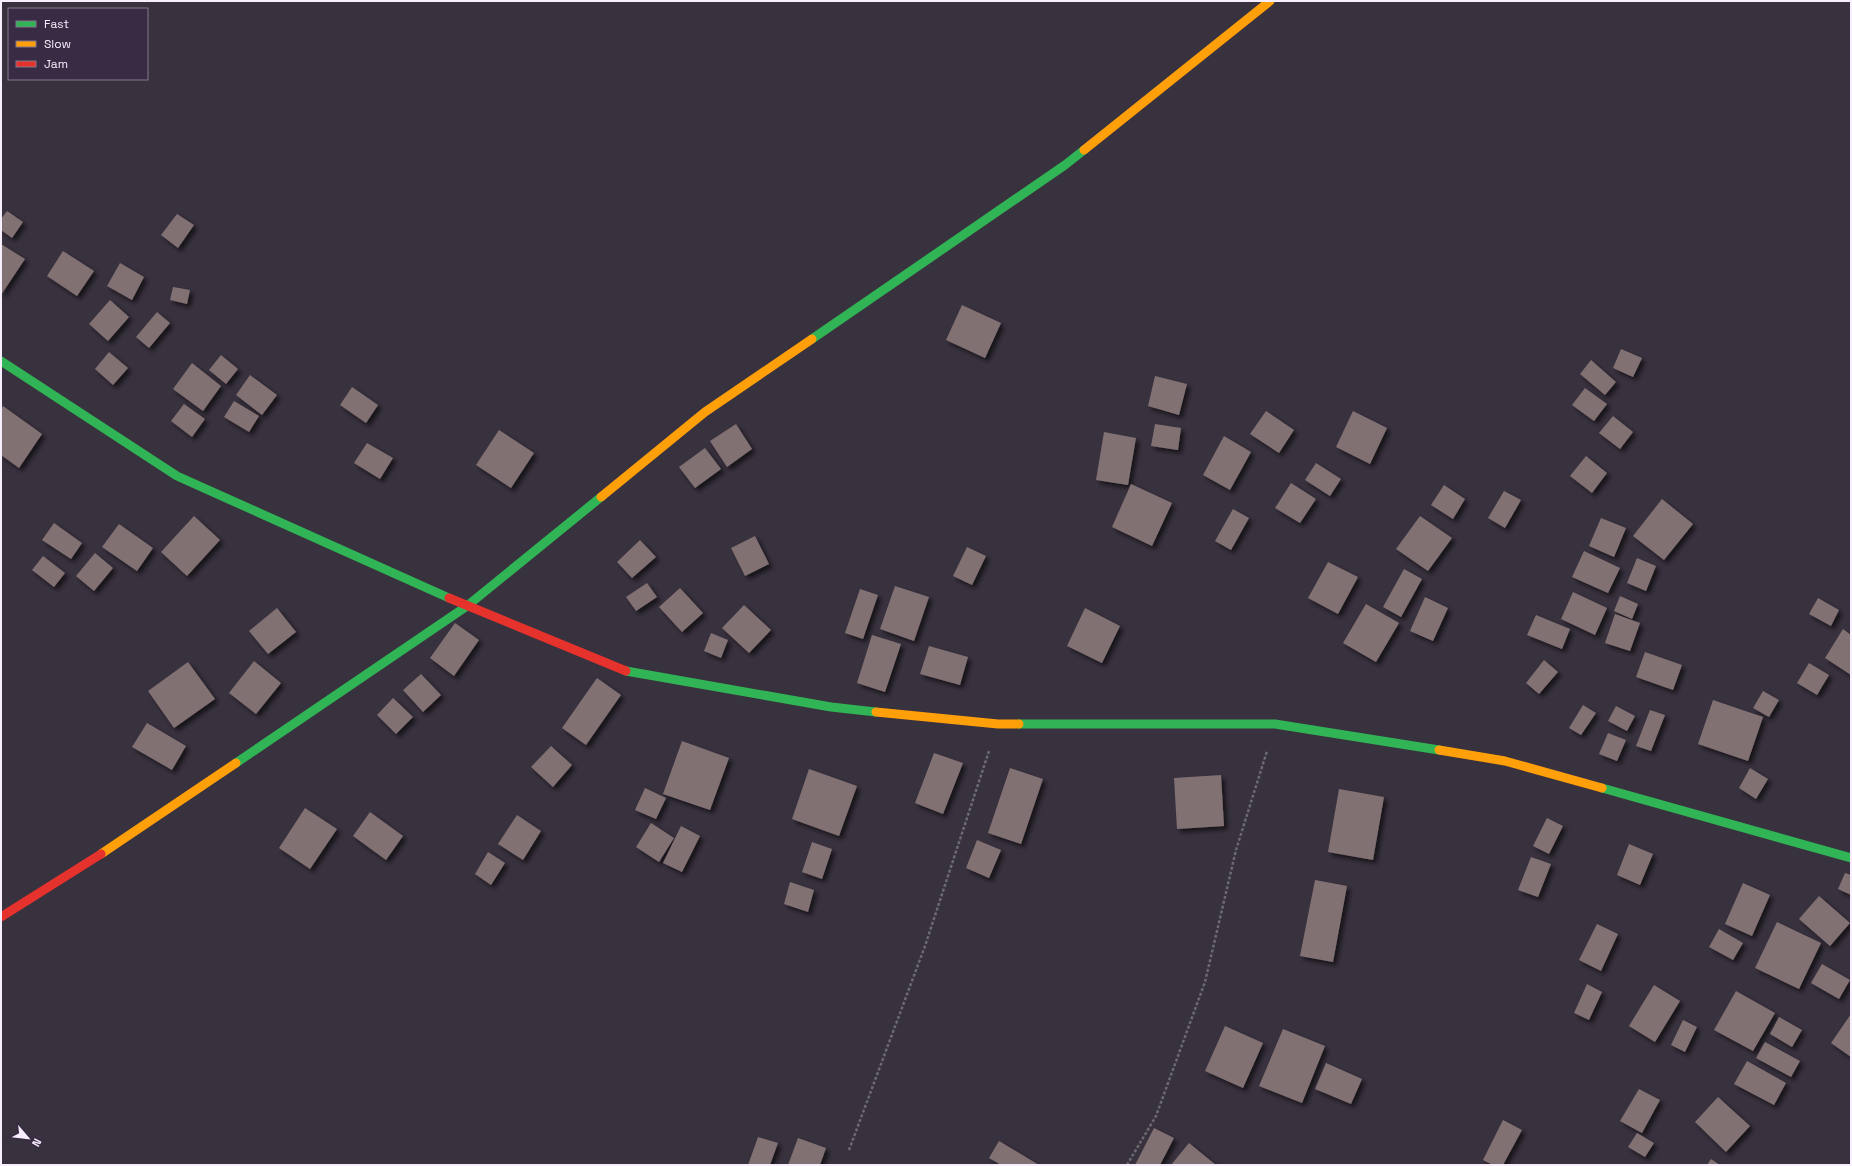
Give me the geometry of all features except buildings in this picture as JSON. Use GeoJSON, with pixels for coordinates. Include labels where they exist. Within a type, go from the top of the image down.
{"type":"FeatureCollection","features":[{"type":"Feature","properties":{"kind":"street"},"geometry":{"type":"LineString","coordinates":[[1,917],[121,841],[467,606],[705,412],[1065,165],[1270,1]]}},
{"type":"Feature","properties":{"kind":"street"},"geometry":{"type":"LineString","coordinates":[[1,361],[177,476],[467,606],[625,671],[831,707],[998,724],[1275,724],[1505,761],[1851,858]]}},
{"type":"Feature","properties":{"kind":"path"},"geometry":{"type":"LineString","coordinates":[[849,1150],[925,946],[998,724]]}},
{"type":"Feature","properties":{"kind":"path"},"geometry":{"type":"LineString","coordinates":[[1127,1165],[1156,1116],[1205,982],[1236,850],[1275,724]]}},
{"type":"Feature","properties":{"kind":"traffic: fast"},"geometry":{"type":"LineString","coordinates":[[812,339],[1065,165],[1084,150]]}},
{"type":"Feature","properties":{"kind":"traffic: fast"},"geometry":{"type":"LineString","coordinates":[[1,361],[177,476],[449,598]]}},
{"type":"Feature","properties":{"kind":"traffic: fast"},"geometry":{"type":"LineString","coordinates":[[236,763],[467,606],[601,497]]}},
{"type":"Feature","properties":{"kind":"traffic: fast"},"geometry":{"type":"LineString","coordinates":[[626,671],[831,707],[876,712]]}},
{"type":"Feature","properties":{"kind":"traffic: fast"},"geometry":{"type":"LineString","coordinates":[[1019,724],[1275,724],[1439,750]]}},
{"type":"Feature","properties":{"kind":"traffic: fast"},"geometry":{"type":"LineString","coordinates":[[1602,788],[1851,858]]}},
{"type":"Feature","properties":{"kind":"traffic: slow"},"geometry":{"type":"LineString","coordinates":[[1084,150],[1270,1]]}},
{"type":"Feature","properties":{"kind":"traffic: slow"},"geometry":{"type":"LineString","coordinates":[[601,497],[705,412],[812,339]]}},
{"type":"Feature","properties":{"kind":"traffic: slow"},"geometry":{"type":"LineString","coordinates":[[876,712],[998,724],[1019,724]]}},
{"type":"Feature","properties":{"kind":"traffic: slow"},"geometry":{"type":"LineString","coordinates":[[1439,750],[1505,761],[1602,788]]}},
{"type":"Feature","properties":{"kind":"traffic: slow"},"geometry":{"type":"LineString","coordinates":[[101,854],[236,763]]}},
{"type":"Feature","properties":{"kind":"traffic: jam"},"geometry":{"type":"LineString","coordinates":[[449,598],[626,671]]}},
{"type":"Feature","properties":{"kind":"traffic: jam"},"geometry":{"type":"LineString","coordinates":[[1,917],[101,854]]}}]}
